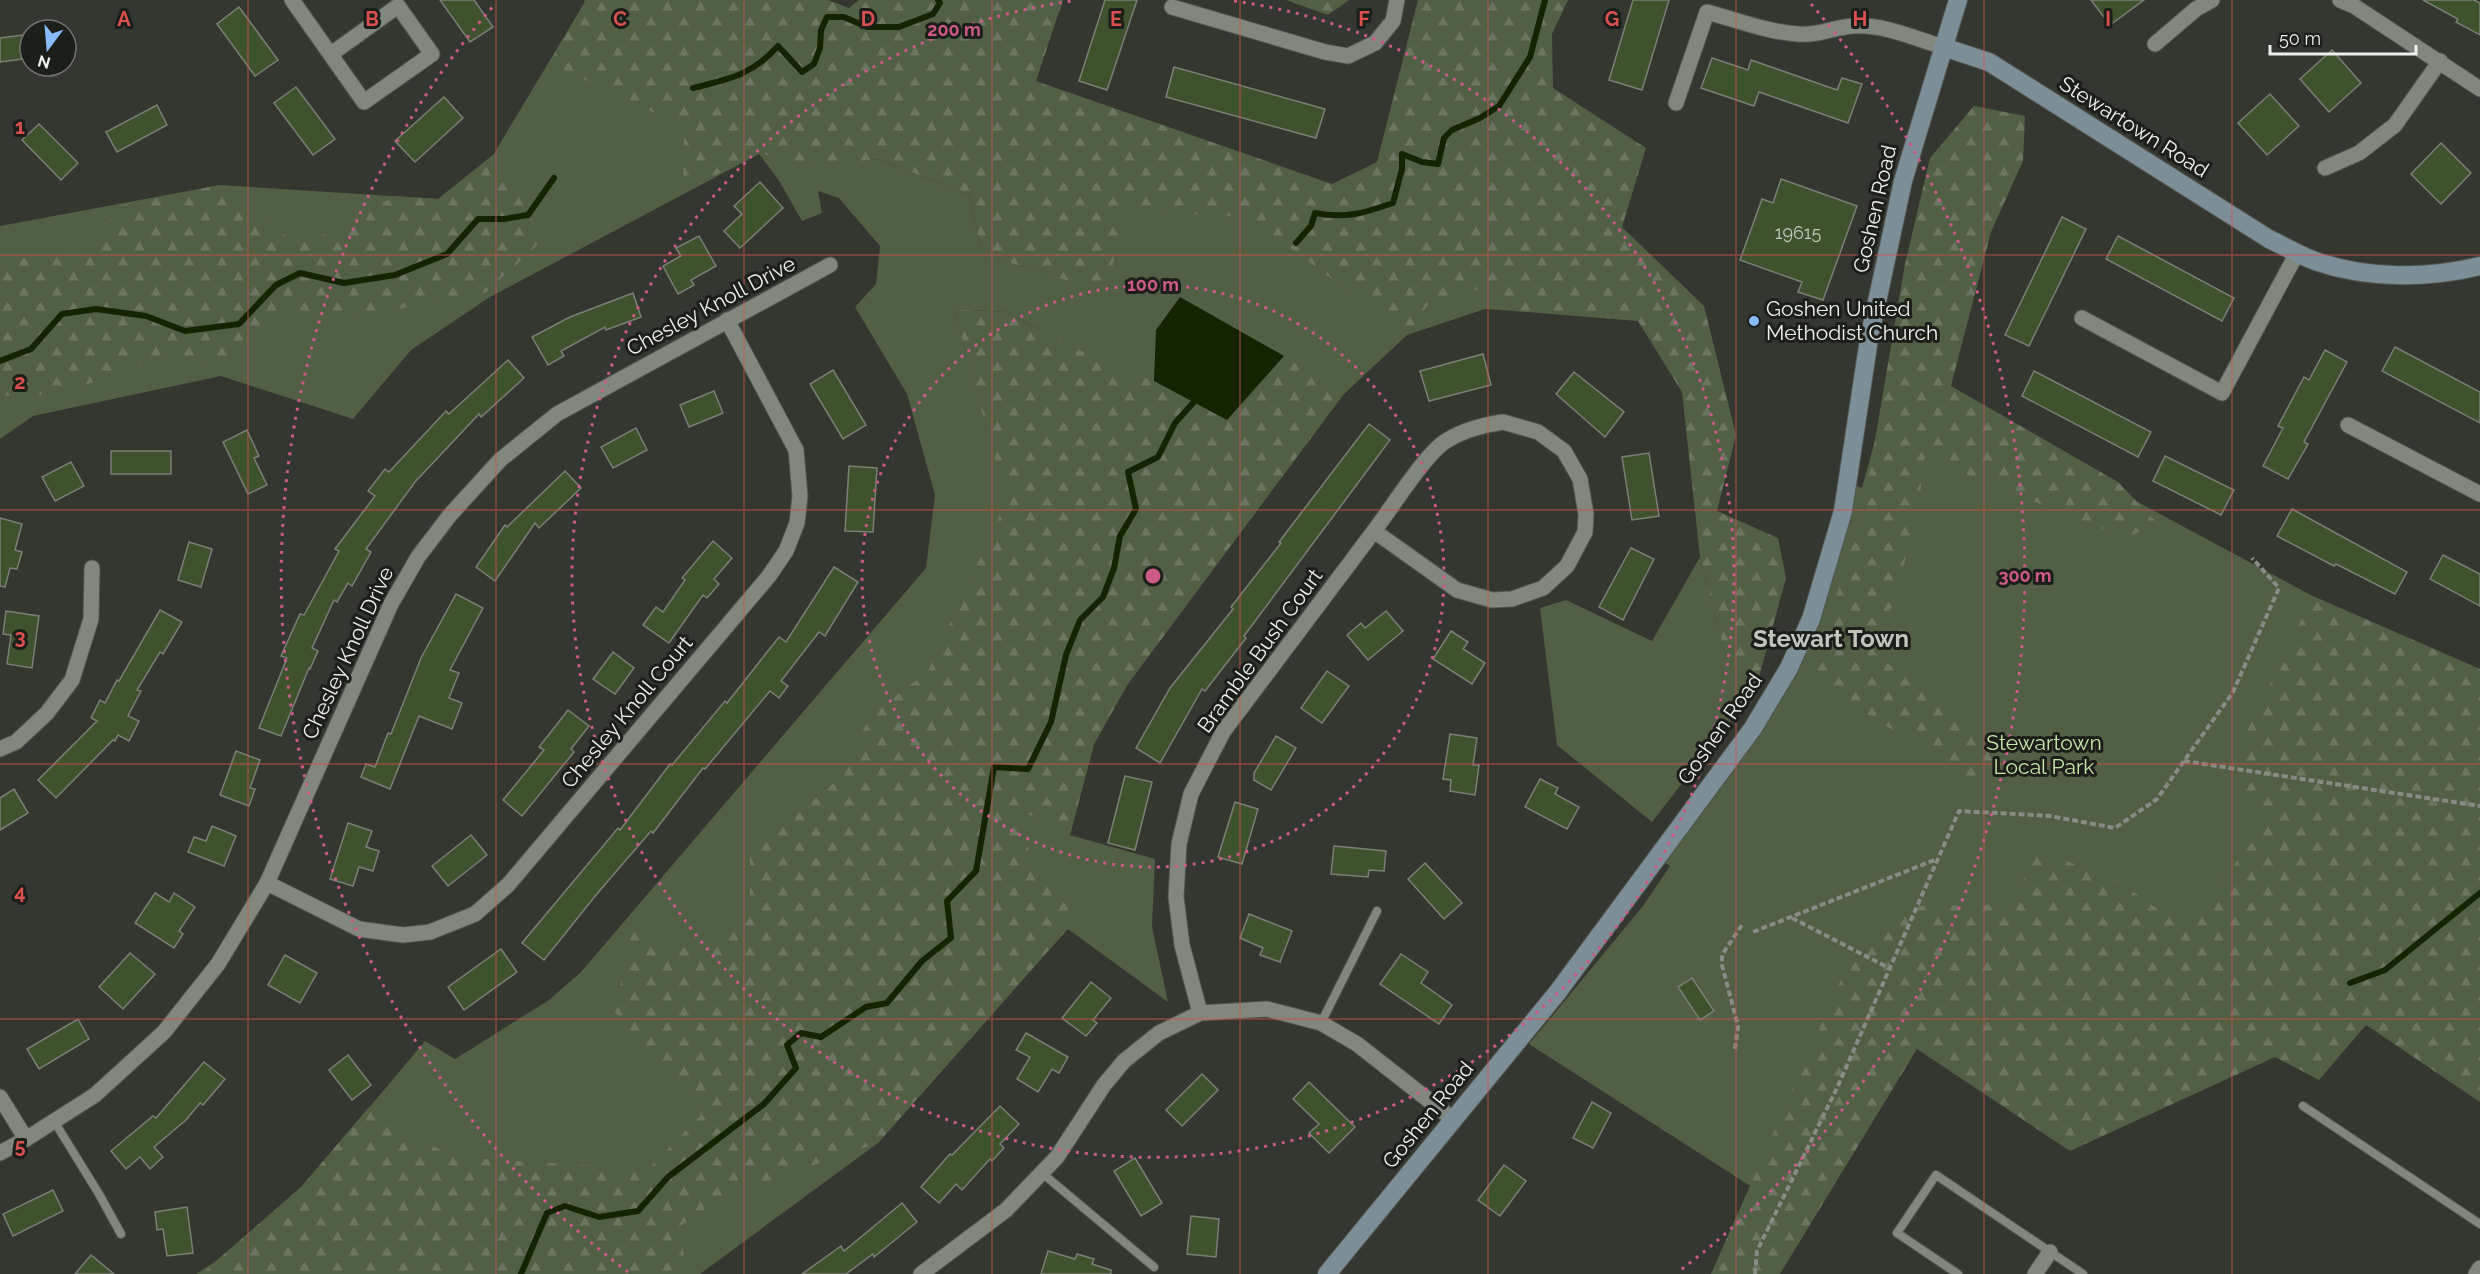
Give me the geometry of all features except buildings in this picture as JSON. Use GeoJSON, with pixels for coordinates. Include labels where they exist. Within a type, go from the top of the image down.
{"type":"FeatureCollection","features":[{"type":"Feature","properties":{"kind":"street"},"geometry":{"type":"LineString","coordinates":[[292,0],[364,102],[432,54],[398,6],[331,54]]}},
{"type":"Feature","properties":{"kind":"street"},"geometry":{"type":"LineString","coordinates":[[1172,7],[1325,52],[1348,56],[1375,43],[1393,21],[1397,0]]}},
{"type":"Feature","properties":{"kind":"street","name":"Goshen Road"},"geometry":{"type":"LineString","coordinates":[[1327,1274],[1557,993],[1752,728],[1789,668],[1811,619],[1843,511],[1869,339],[1900,193],[1958,0]]}},
{"type":"Feature","properties":{"kind":"street"},"geometry":{"type":"LineString","coordinates":[[2155,44],[2196,9],[2212,0]]}},
{"type":"Feature","properties":{"kind":"street"},"geometry":{"type":"LineString","coordinates":[[2340,0],[2354,6],[2480,89]]}},
{"type":"Feature","properties":{"kind":"street"},"geometry":{"type":"LineString","coordinates":[[1676,103],[1709,6],[1757,27],[1799,34],[1826,33],[1849,26],[1864,26],[1880,28],[1943,47]]}},
{"type":"Feature","properties":{"kind":"street","name":"Stewartown Road"},"geometry":{"type":"LineString","coordinates":[[1943,47],[1989,62],[2269,239],[2314,261],[2370,274],[2426,275],[2480,266]]}},
{"type":"Feature","properties":{"kind":"street"},"geometry":{"type":"LineString","coordinates":[[2325,168],[2359,153],[2395,125],[2440,61]]}},
{"type":"Feature","properties":{"kind":"street"},"geometry":{"type":"LineString","coordinates":[[2082,318],[2222,393],[2297,253]]}},
{"type":"Feature","properties":{"kind":"street","name":"Chesley Knoll Drive"},"geometry":{"type":"LineString","coordinates":[[0,1153],[26,1140],[94,1095],[164,1032],[218,964],[267,883],[391,604],[418,557],[450,515],[500,460],[557,414],[830,266]]}},
{"type":"Feature","properties":{"kind":"street","name":"Chesley Knoll Court"},"geometry":{"type":"LineString","coordinates":[[267,883],[359,929],[403,935],[430,932],[475,914],[508,885],[770,576],[786,551],[796,523],[800,496],[796,450],[727,320]]}},
{"type":"Feature","properties":{"kind":"street","name":"Bramble Bush Court"},"geometry":{"type":"LineString","coordinates":[[1200,1013],[1182,945],[1176,897],[1179,844],[1191,794],[1223,732],[1433,452],[1446,441],[1480,425],[1503,422],[1538,432],[1564,451],[1580,479],[1586,514],[1585,532],[1567,566],[1543,588],[1512,599],[1492,600],[1457,590],[1374,531]]}},
{"type":"Feature","properties":{"kind":"street"},"geometry":{"type":"LineString","coordinates":[[2348,425],[2480,494]]}},
{"type":"Feature","properties":{"kind":"street"},"geometry":{"type":"LineString","coordinates":[[0,749],[16,742],[47,712],[72,680],[92,619],[92,568]]}},
{"type":"Feature","properties":{"kind":"street"},"geometry":{"type":"LineString","coordinates":[[921,1274],[1006,1210],[1042,1173],[1057,1157],[1104,1085],[1124,1062],[1159,1033],[1200,1013],[1267,1009],[1321,1023],[1357,1044],[1454,1120]]}},
{"type":"Feature","properties":{"kind":"street"},"geometry":{"type":"LineString","coordinates":[[0,1097],[26,1140]]}},
{"type":"Feature","properties":{"kind":"street"},"geometry":{"type":"LineString","coordinates":[[2035,1274],[2050,1252]]}},
{"type":"Feature","properties":{"kind":"street"},"geometry":{"type":"LineString","coordinates":[[2476,1274],[2480,1268]]}},
{"type":"Feature","properties":{"kind":"lane"},"geometry":{"type":"LineString","coordinates":[[1321,1023],[1377,912]]}},
{"type":"Feature","properties":{"kind":"lane"},"geometry":{"type":"LineString","coordinates":[[2303,1106],[2480,1224]]}},
{"type":"Feature","properties":{"kind":"lane"},"geometry":{"type":"LineString","coordinates":[[54,1121],[121,1234]]}},
{"type":"Feature","properties":{"kind":"lane"},"geometry":{"type":"LineString","coordinates":[[1042,1173],[1154,1267]]}},
{"type":"Feature","properties":{"kind":"lane"},"geometry":{"type":"LineString","coordinates":[[1958,1274],[1897,1233],[1936,1175],[2083,1274]]}},
{"type":"Feature","properties":{"kind":"path"},"geometry":{"type":"LineString","coordinates":[[1755,1274],[1757,1251],[1837,1088],[1959,811],[2050,816],[2115,828],[2157,799],[2233,692],[2279,588],[2252,558]]}},
{"type":"Feature","properties":{"kind":"path"},"geometry":{"type":"LineString","coordinates":[[2184,761],[2480,806]]}},
{"type":"Feature","properties":{"kind":"path"},"geometry":{"type":"LineString","coordinates":[[1754,932],[1938,859]]}},
{"type":"Feature","properties":{"kind":"path"},"geometry":{"type":"LineString","coordinates":[[1791,917],[1890,968]]}},
{"type":"Feature","properties":{"kind":"path"},"geometry":{"type":"LineString","coordinates":[[1735,1049],[1738,1026],[1722,965],[1722,955],[1742,925]]}},
{"type":"Feature","properties":{"kind":"green space"},"geometry":{"type":"Polygon","coordinates":[[[584,0],[828,0],[849,8],[859,0],[1063,0],[1036,81],[1332,184],[1377,162],[1418,0],[1568,0],[1552,34],[1553,88],[1646,148],[1622,227],[1704,306],[1736,435],[1717,511],[1778,538],[1786,578],[1756,688],[1728,665],[1700,557],[1682,392],[1638,321],[1514,311],[1494,285],[1429,303],[1407,335],[1249,217],[1124,211],[1107,293],[982,254],[969,195],[879,159],[818,166],[759,153],[683,192],[684,127],[549,63],[585,2],[584,0]]]}},
{"type":"Feature","properties":{"kind":"green space"},"geometry":{"type":"Polygon","coordinates":[[[586,0],[805,0],[1512,253],[1496,287],[1514,311],[1485,309],[1407,335],[1343,395],[1128,683],[1094,744],[1070,835],[1155,859],[1152,927],[1168,1002],[1068,929],[878,1143],[700,1274],[196,1274],[269,1227],[425,1041],[455,1059],[549,1000],[581,972],[926,568],[935,495],[907,394],[855,307],[876,284],[880,246],[839,198],[818,191],[822,213],[802,221],[778,179],[759,154],[490,297],[411,350],[353,419],[221,376],[33,416],[0,439],[0,226],[220,185],[438,199],[493,155],[586,0]],[[928,68],[806,128],[813,165],[879,159],[969,195],[982,254],[1054,276],[1097,125],[928,68]],[[954,309],[1001,479],[1039,329],[1006,312],[954,309]]]}},
{"type":"Feature","properties":{"kind":"green space"},"geometry":{"type":"Polygon","coordinates":[[[1286,0],[1349,0],[1328,15],[1286,0]]]}},
{"type":"Feature","properties":{"kind":"green space"},"geometry":{"type":"Polygon","coordinates":[[[1974,106],[2025,116],[2023,161],[1991,232],[1951,386],[2118,482],[2160,526],[2124,537],[1924,458],[1918,513],[1896,595],[1874,652],[1999,753],[1976,783],[1805,674],[1829,620],[1864,504],[1905,264],[1930,158],[1974,106]]]}},
{"type":"Feature","properties":{"kind":"green space"},"geometry":{"type":"Polygon","coordinates":[[[493,155],[544,239],[485,293],[349,318],[293,309],[218,365],[167,352],[63,394],[0,396],[0,253],[89,250],[121,205],[220,185],[289,238],[313,241],[395,196],[438,199],[493,155]]]}},
{"type":"Feature","properties":{"kind":"green space"},"geometry":{"type":"Polygon","coordinates":[[[954,309],[1006,312],[1114,368],[1154,381],[1227,420],[1284,356],[1343,395],[1128,684],[1094,744],[1070,835],[1016,808],[1032,860],[1069,901],[1068,928],[878,1143],[722,1197],[679,1227],[687,1274],[201,1274],[301,1187],[369,1107],[452,1157],[648,1169],[701,1115],[615,1012],[631,931],[709,955],[750,900],[750,854],[836,781],[871,715],[928,671],[1006,501],[954,309]]]}},
{"type":"Feature","properties":{"kind":"green space","name":"Stewartown Local Park"},"geometry":{"type":"Polygon","coordinates":[[[1894,371],[2480,686],[2480,1024],[1855,974],[1755,1189],[1529,1044],[1643,906],[1670,866],[1659,859],[1780,689],[1852,484],[1862,488],[1894,371]]]}},
{"type":"Feature","properties":{"kind":"green space"},"geometry":{"type":"Polygon","coordinates":[[[1700,557],[1728,664],[1756,688],[1652,822],[1557,745],[1540,608],[1566,600],[1652,641],[1700,557]]]}},
{"type":"Feature","properties":{"kind":"green space"},"geometry":{"type":"Polygon","coordinates":[[[2313,596],[2480,669],[2480,1102],[2366,1025],[2319,1080],[2275,1057],[2070,1151],[1917,1049],[1780,1274],[1711,1274],[1854,950],[1917,906],[2015,904],[2034,849],[2115,879],[2184,928],[2263,828],[2233,760],[2313,596]]]}},
{"type":"Feature","properties":{"kind":"shaded area"},"geometry":{"type":"Polygon","coordinates":[[[1180,297],[1284,356],[1227,420],[1154,381],[1156,330],[1180,297]]]}},
{"type":"Feature","properties":{"kind":"waterway"},"geometry":{"type":"LineString","coordinates":[[693,88],[749,70],[778,46],[802,72],[814,64],[820,48],[821,30],[827,17],[844,17],[867,27],[899,27],[933,14],[940,3],[938,0]]}},
{"type":"Feature","properties":{"kind":"waterway"},"geometry":{"type":"LineString","coordinates":[[1296,243],[1311,226],[1315,213],[1355,214],[1393,203],[1402,169],[1402,154],[1422,162],[1438,164],[1444,138],[1452,130],[1480,118],[1499,106],[1530,57],[1545,0]]}},
{"type":"Feature","properties":{"kind":"waterway"},"geometry":{"type":"LineString","coordinates":[[0,361],[31,349],[62,314],[96,309],[146,316],[185,331],[239,324],[276,285],[300,273],[344,283],[395,275],[447,254],[478,219],[504,219],[528,215],[554,178]]}},
{"type":"Feature","properties":{"kind":"waterway"},"geometry":{"type":"LineString","coordinates":[[521,1274],[547,1213],[565,1206],[599,1217],[638,1211],[668,1177],[764,1104],[796,1068],[787,1045],[801,1033],[821,1037],[866,1007],[887,1003],[922,961],[951,938],[947,901],[976,871],[994,767],[1028,769],[1051,722],[1066,655],[1080,620],[1103,597],[1114,568],[1120,536],[1136,509],[1128,472],[1158,457],[1175,423],[1193,403]]}},
{"type":"Feature","properties":{"kind":"waterway"},"geometry":{"type":"LineString","coordinates":[[2350,983],[2385,970],[2480,893]]}},
{"type":"Feature","properties":{"kind":"place","name":"Goshen United Methodist Church"},"geometry":{"type":"Point","coordinates":[1754,321]}},
{"type":"Feature","properties":{"kind":"district","name":"Stewart Town"},"geometry":{"type":"Point","coordinates":[1831,639]}}]}
